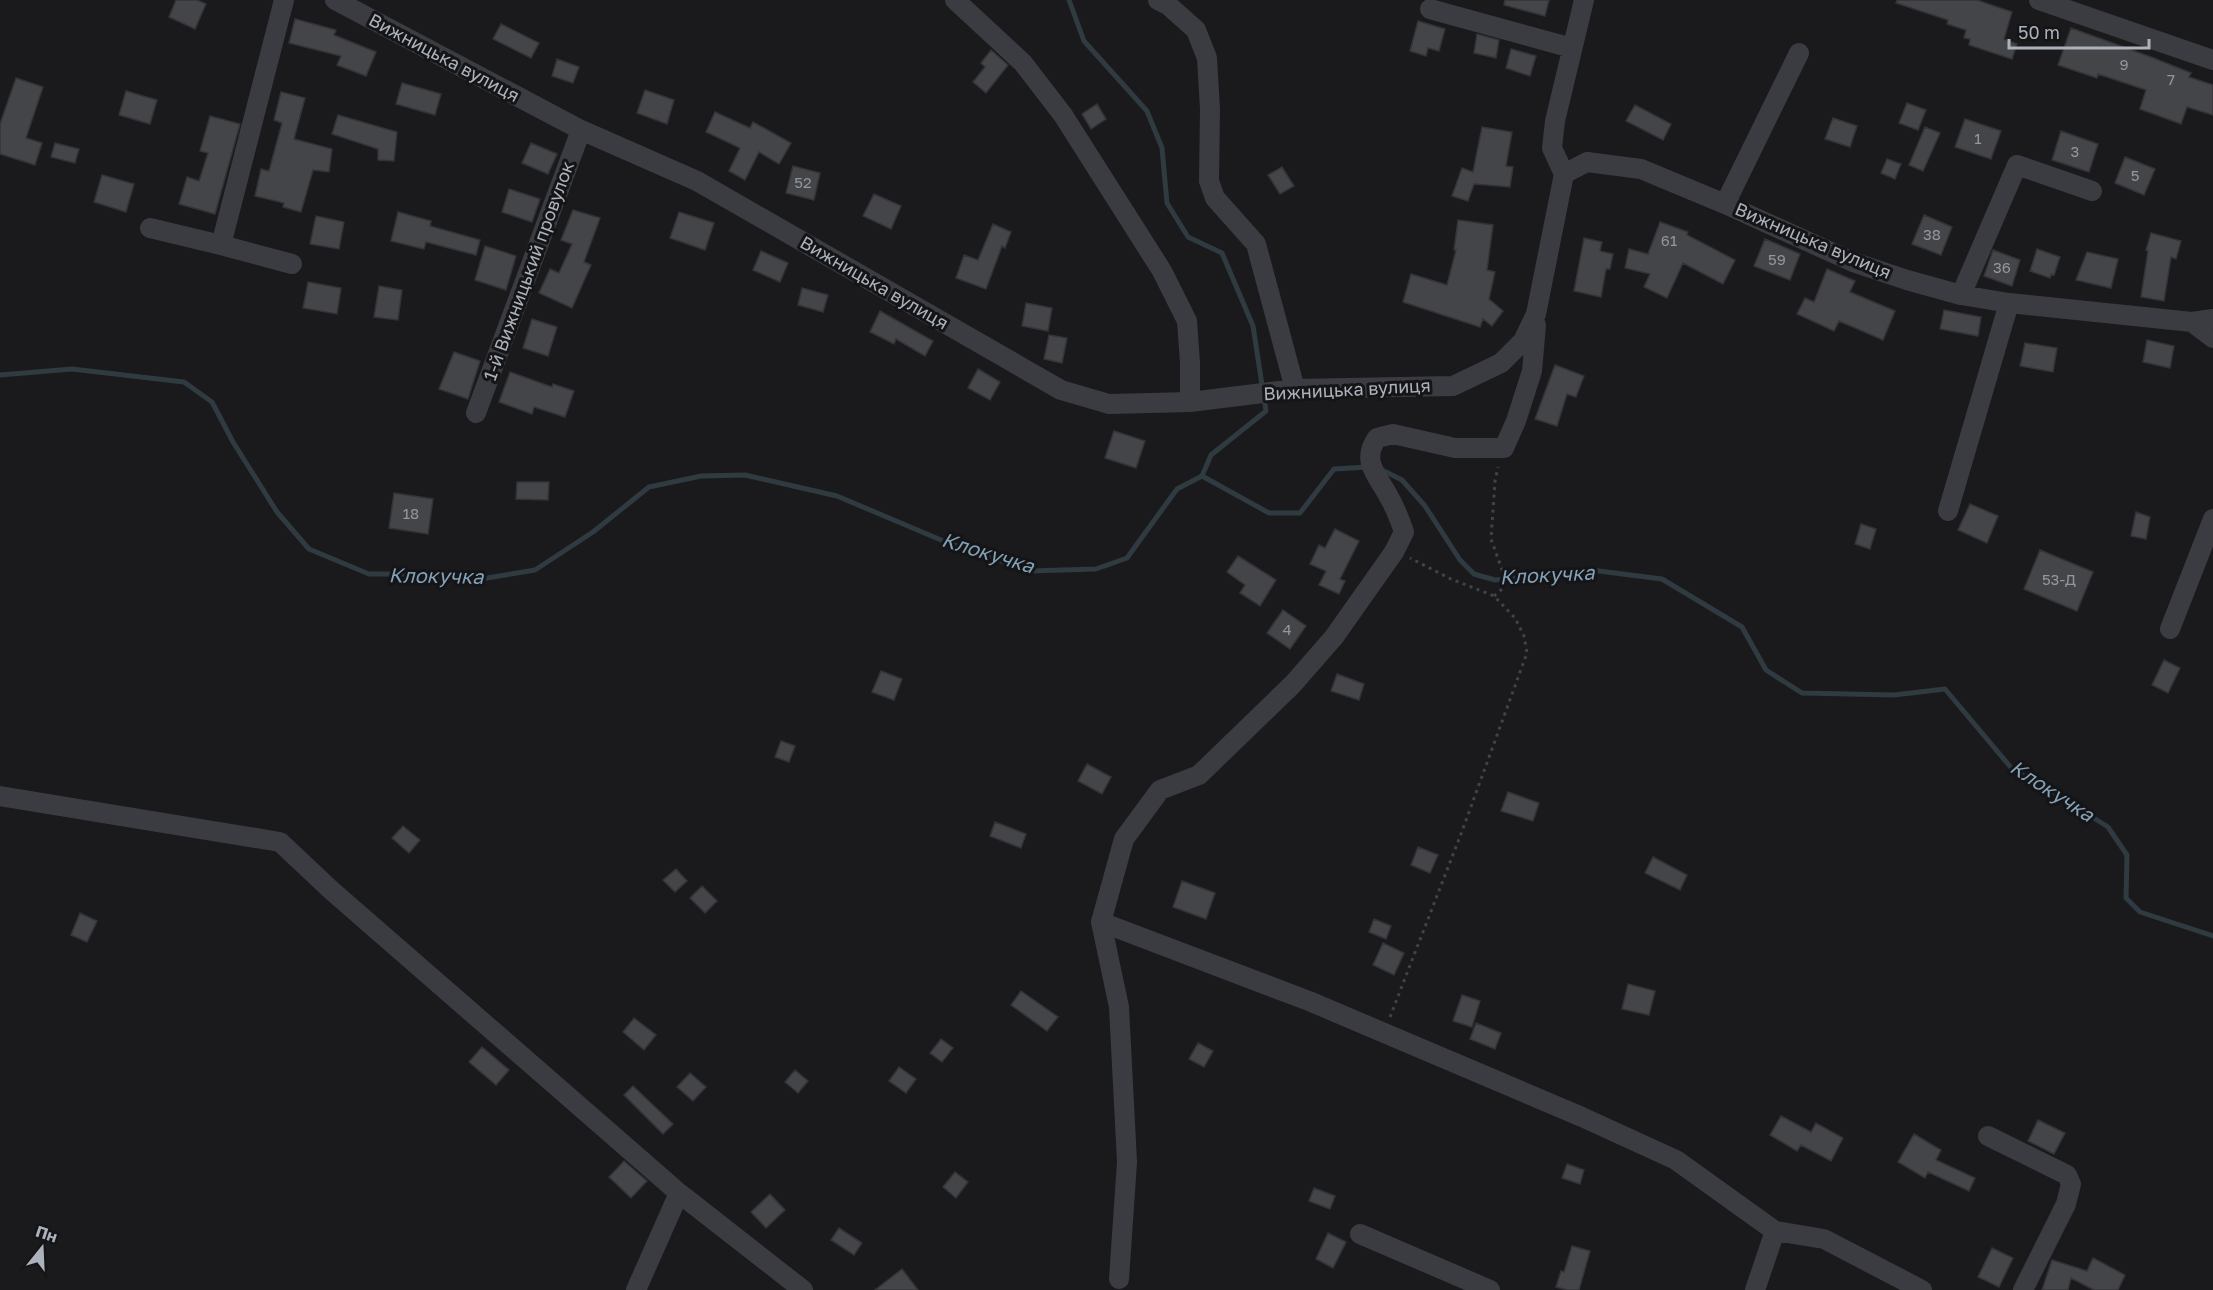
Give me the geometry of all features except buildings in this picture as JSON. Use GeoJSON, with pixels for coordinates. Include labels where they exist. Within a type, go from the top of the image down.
{"type":"FeatureCollection","features":[{"type":"Feature","properties":{"kind":"street"},"geometry":{"type":"LineString","coordinates":[[221,245],[284,0]]}},
{"type":"Feature","properties":{"kind":"street","name":"Вижницька вулиця"},"geometry":{"type":"LineString","coordinates":[[335,0],[581,130],[697,181],[1061,390],[1109,404],[1190,402],[1288,390],[1453,386],[1501,363],[1523,341],[1536,314],[1564,174],[1587,162],[1641,169],[1853,262],[1961,295],[2009,303],[2192,322],[2213,319]]}},
{"type":"Feature","properties":{"kind":"street"},"geometry":{"type":"LineString","coordinates":[[955,0],[1023,63],[1063,115],[1162,271],[1187,321],[1190,402]]}},
{"type":"Feature","properties":{"kind":"street"},"geometry":{"type":"LineString","coordinates":[[1158,0],[1168,5],[1196,30],[1207,58],[1210,109],[1209,181],[1215,198],[1256,244],[1288,390]]}},
{"type":"Feature","properties":{"kind":"street"},"geometry":{"type":"LineString","coordinates":[[1564,174],[1552,148],[1555,121],[1584,0]]}},
{"type":"Feature","properties":{"kind":"street"},"geometry":{"type":"LineString","coordinates":[[2039,0],[2213,60]]}},
{"type":"Feature","properties":{"kind":"street"},"geometry":{"type":"LineString","coordinates":[[1430,9],[1572,48]]}},
{"type":"Feature","properties":{"kind":"street"},"geometry":{"type":"LineString","coordinates":[[1725,204],[1799,53]]}},
{"type":"Feature","properties":{"kind":"street","name":"1-й Вижницький провулок"},"geometry":{"type":"LineString","coordinates":[[476,413],[581,130]]}},
{"type":"Feature","properties":{"kind":"street"},"geometry":{"type":"LineString","coordinates":[[1961,295],[2017,165],[2092,191]]}},
{"type":"Feature","properties":{"kind":"street"},"geometry":{"type":"LineString","coordinates":[[150,228],[292,264]]}},
{"type":"Feature","properties":{"kind":"street"},"geometry":{"type":"LineString","coordinates":[[1948,511],[2009,303]]}},
{"type":"Feature","properties":{"kind":"street"},"geometry":{"type":"LineString","coordinates":[[1119,1280],[1127,1162],[1119,1007],[1101,921],[1124,839],[1160,790],[1199,775],[1293,684],[1334,637],[1394,552],[1404,532],[1393,503],[1374,476],[1370,453],[1371,445],[1377,438],[1393,434],[1455,448],[1504,448],[1516,421],[1532,371],[1536,314]]}},
{"type":"Feature","properties":{"kind":"street"},"geometry":{"type":"LineString","coordinates":[[2192,322],[2213,338]]}},
{"type":"Feature","properties":{"kind":"street"},"geometry":{"type":"LineString","coordinates":[[2170,629],[2213,519]]}},
{"type":"Feature","properties":{"kind":"street"},"geometry":{"type":"LineString","coordinates":[[0,796],[280,842],[331,890],[679,1193],[803,1290]]}},
{"type":"Feature","properties":{"kind":"street"},"geometry":{"type":"LineString","coordinates":[[1101,921],[1309,1001],[1582,1117],[1676,1160],[1775,1231],[1824,1239],[1922,1290]]}},
{"type":"Feature","properties":{"kind":"street"},"geometry":{"type":"LineString","coordinates":[[1988,1136],[2067,1175],[2071,1184],[2066,1204],[2023,1290]]}},
{"type":"Feature","properties":{"kind":"street"},"geometry":{"type":"LineString","coordinates":[[636,1290],[679,1193]]}},
{"type":"Feature","properties":{"kind":"street"},"geometry":{"type":"LineString","coordinates":[[1755,1290],[1775,1231]]}},
{"type":"Feature","properties":{"kind":"street"},"geometry":{"type":"LineString","coordinates":[[1360,1234],[1490,1290]]}},
{"type":"Feature","properties":{"kind":"path"},"geometry":{"type":"LineString","coordinates":[[1494,596],[1502,589],[1505,578],[1491,539],[1495,481],[1504,448]]}},
{"type":"Feature","properties":{"kind":"path"},"geometry":{"type":"LineString","coordinates":[[1384,1033],[1457,845],[1527,653],[1524,636],[1515,618],[1494,596],[1394,552]]}},
{"type":"Feature","properties":{"kind":"waterway"},"geometry":{"type":"LineString","coordinates":[[1069,0],[1084,41],[1147,111],[1162,148],[1167,203],[1188,237],[1222,253],[1253,326],[1266,411],[1211,455],[1202,476]]}},
{"type":"Feature","properties":{"kind":"waterway","name":"Клокучка"},"geometry":{"type":"LineString","coordinates":[[0,375],[72,369],[184,382],[212,402],[233,442],[277,512],[309,549],[369,574],[417,574],[481,579],[535,570],[593,532],[649,487],[701,476],[745,475],[837,496],[941,540],[1029,571],[1096,569],[1127,558],[1177,489],[1202,476],[1269,513],[1300,513],[1334,469],[1368,467]]}},
{"type":"Feature","properties":{"kind":"waterway","name":"Клокучка"},"geometry":{"type":"LineString","coordinates":[[1380,469],[1402,480],[1425,506],[1460,560],[1474,574],[1495,580],[1591,570],[1662,579],[1742,627],[1766,670],[1802,693],[1894,695],[1945,689],[2013,770],[2108,827],[2127,855],[2126,898],[2140,912],[2213,936]]}}]}
